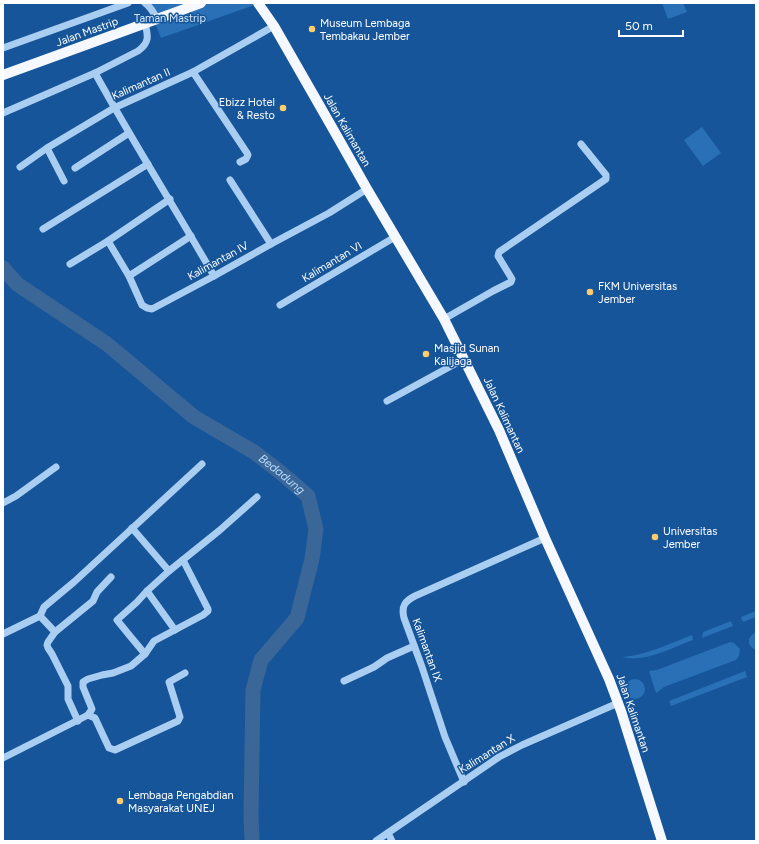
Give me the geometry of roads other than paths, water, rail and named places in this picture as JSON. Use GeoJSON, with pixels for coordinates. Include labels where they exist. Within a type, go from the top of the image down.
{"type":"FeatureCollection","features":[{"type":"Feature","properties":{"kind":"main road","name":"Jalan Mastrip"},"geometry":{"type":"LineString","coordinates":[[3,75],[201,3]]}},
{"type":"Feature","properties":{"kind":"main road","name":"Jalan Kalimantan"},"geometry":{"type":"LineString","coordinates":[[258,3],[274,26],[367,189],[444,319],[499,430],[545,538],[610,679],[662,841]]}},
{"type":"Feature","properties":{"kind":"street"},"geometry":{"type":"LineString","coordinates":[[3,48],[128,3]]}},
{"type":"Feature","properties":{"kind":"street"},"geometry":{"type":"LineString","coordinates":[[145,3],[152,9],[157,19]]}},
{"type":"Feature","properties":{"kind":"street"},"geometry":{"type":"LineString","coordinates":[[3,113],[95,73],[136,52],[146,44],[148,38],[145,23]]}},
{"type":"Feature","properties":{"kind":"street","name":"Kalimantan II"},"geometry":{"type":"LineString","coordinates":[[20,167],[47,148],[114,108],[193,72],[274,26]]}},
{"type":"Feature","properties":{"kind":"street"},"geometry":{"type":"LineString","coordinates":[[193,72],[248,153],[247,158],[240,162]]}},
{"type":"Feature","properties":{"kind":"street"},"geometry":{"type":"LineString","coordinates":[[95,73],[114,108],[214,276]]}},
{"type":"Feature","properties":{"kind":"street"},"geometry":{"type":"LineString","coordinates":[[75,168],[129,133]]}},
{"type":"Feature","properties":{"kind":"street"},"geometry":{"type":"LineString","coordinates":[[444,319],[492,291],[511,282],[512,279],[498,256],[499,252],[606,180],[606,176],[581,144]]}},
{"type":"Feature","properties":{"kind":"street"},"geometry":{"type":"LineString","coordinates":[[47,148],[64,180]]}},
{"type":"Feature","properties":{"kind":"street"},"geometry":{"type":"LineString","coordinates":[[43,229],[148,164]]}},
{"type":"Feature","properties":{"kind":"street"},"geometry":{"type":"LineString","coordinates":[[230,180],[270,244]]}},
{"type":"Feature","properties":{"kind":"street","name":"Kalimantan IV"},"geometry":{"type":"LineString","coordinates":[[108,241],[130,276],[142,305],[148,309],[155,307],[214,276],[329,213],[367,189]]}},
{"type":"Feature","properties":{"kind":"street"},"geometry":{"type":"LineString","coordinates":[[70,264],[170,200]]}},
{"type":"Feature","properties":{"kind":"street"},"geometry":{"type":"LineString","coordinates":[[130,276],[191,236]]}},
{"type":"Feature","properties":{"kind":"street","name":"Kalimantan VI"},"geometry":{"type":"LineString","coordinates":[[280,305],[395,237]]}},
{"type":"Feature","properties":{"kind":"street"},"geometry":{"type":"LineString","coordinates":[[387,401],[464,359]]}},
{"type":"Feature","properties":{"kind":"street"},"geometry":{"type":"LineString","coordinates":[[3,634],[40,616],[44,607],[74,582],[202,464]]}},
{"type":"Feature","properties":{"kind":"street"},"geometry":{"type":"LineString","coordinates":[[3,503],[16,496],[56,467]]}},
{"type":"Feature","properties":{"kind":"street"},"geometry":{"type":"LineString","coordinates":[[145,654],[117,620],[169,571],[220,530],[257,497]]}},
{"type":"Feature","properties":{"kind":"street"},"geometry":{"type":"LineString","coordinates":[[132,528],[169,571]]}},
{"type":"Feature","properties":{"kind":"street","name":"Kalimantan IX"},"geometry":{"type":"LineString","coordinates":[[464,782],[444,737],[402,609],[410,598],[545,538]]}},
{"type":"Feature","properties":{"kind":"street"},"geometry":{"type":"LineString","coordinates":[[3,758],[88,715],[92,709],[83,687],[83,682],[88,679],[113,673],[131,666],[145,654],[154,642],[208,611],[183,560]]}},
{"type":"Feature","properties":{"kind":"street"},"geometry":{"type":"LineString","coordinates":[[78,721],[68,699],[68,686],[47,645],[55,632],[93,601],[97,592],[111,576]]}},
{"type":"Feature","properties":{"kind":"street"},"geometry":{"type":"LineString","coordinates":[[147,591],[175,630]]}},
{"type":"Feature","properties":{"kind":"street"},"geometry":{"type":"LineString","coordinates":[[40,616],[55,632]]}},
{"type":"Feature","properties":{"kind":"street"},"geometry":{"type":"LineString","coordinates":[[344,681],[374,668],[387,658],[414,646]]}},
{"type":"Feature","properties":{"kind":"street"},"geometry":{"type":"LineString","coordinates":[[88,715],[95,718],[109,748],[115,750],[178,721],[180,717],[169,682],[185,673]]}},
{"type":"Feature","properties":{"kind":"street","name":"Kalimantan X"},"geometry":{"type":"LineString","coordinates":[[376,841],[499,757],[522,745],[618,702]]}},
{"type":"Feature","properties":{"kind":"street"},"geometry":{"type":"LineString","coordinates":[[388,833],[392,841]]}},
{"type":"Feature","properties":{"kind":"waterway","name":"Bedadung"},"geometry":{"type":"LineString","coordinates":[[3,268],[17,284],[107,344],[194,417],[254,452],[308,496],[316,529],[312,559],[297,618],[261,660],[253,690],[252,841]]}},
{"type":"Feature","properties":{"kind":"place","name":"Museum Lembaga Tembakau Jember"},"geometry":{"type":"Point","coordinates":[312,29]}},
{"type":"Feature","properties":{"kind":"place","name":"Ebizz Hotel & Resto"},"geometry":{"type":"Point","coordinates":[283,108]}},
{"type":"Feature","properties":{"kind":"place","name":"FKM Universitas Jember"},"geometry":{"type":"Point","coordinates":[590,292]}},
{"type":"Feature","properties":{"kind":"place","name":"Masjid Sunan Kalijaga"},"geometry":{"type":"Point","coordinates":[426,354]}},
{"type":"Feature","properties":{"kind":"place","name":"Universitas Jember"},"geometry":{"type":"Point","coordinates":[655,537]}},
{"type":"Feature","properties":{"kind":"place","name":"Lembaga Pengabdian Masyarakat UNEJ"},"geometry":{"type":"Point","coordinates":[120,801]}},
{"type":"Feature","properties":{"kind":"park label","name":"Taman Mastrip"},"geometry":{"type":"Point","coordinates":[170,18]}}]}
